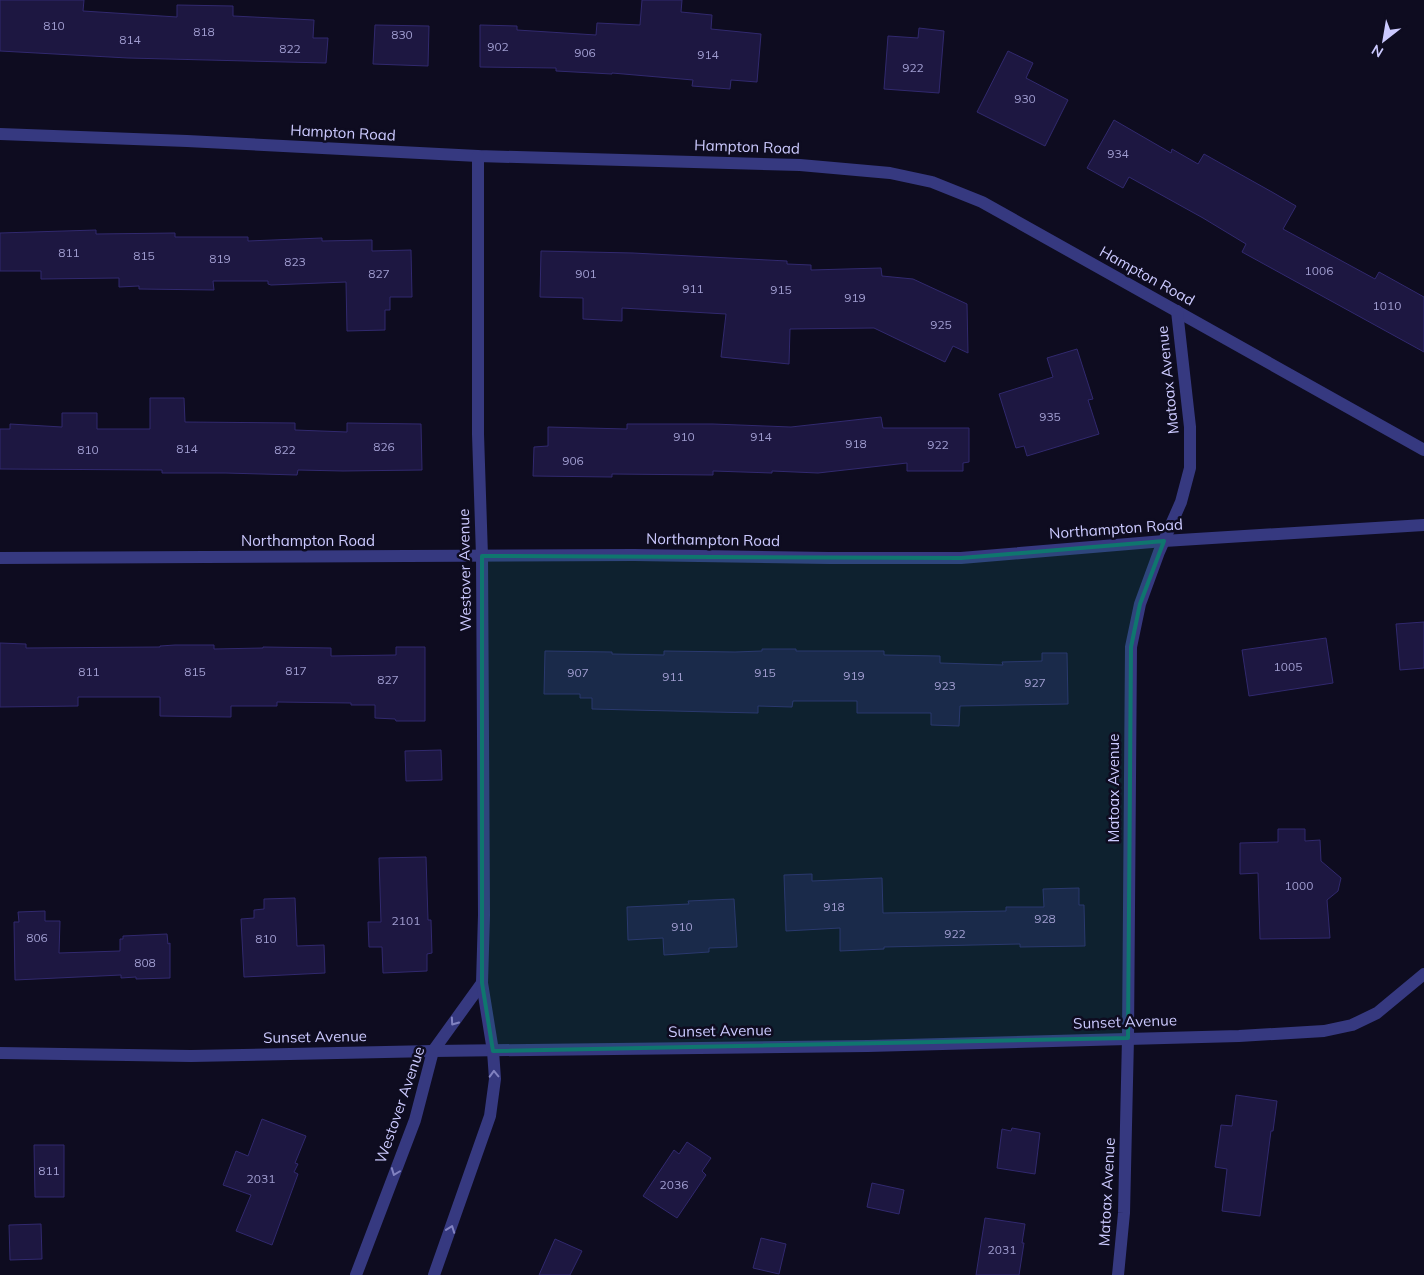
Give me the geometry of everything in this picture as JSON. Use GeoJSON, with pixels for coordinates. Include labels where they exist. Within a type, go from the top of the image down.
{"type":"FeatureCollection","features":[{"type":"Feature","properties":{"kind":"street","name":"Hampton Road"},"geometry":{"type":"LineString","coordinates":[[0,134],[187,141],[478,156],[800,165],[890,173],[932,182],[982,202],[1424,450]]}},
{"type":"Feature","properties":{"kind":"street","name":"Westover Avenue"},"geometry":{"type":"LineString","coordinates":[[434,1275],[490,1116],[495,1079],[493,1051],[482,982],[484,905],[482,556],[478,434],[478,156]]}},
{"type":"Feature","properties":{"kind":"street","name":"Matoax Avenue"},"geometry":{"type":"LineString","coordinates":[[1118,1275],[1124,1214],[1128,1038],[1131,647],[1140,604],[1159,552],[1181,502],[1190,468],[1190,427],[1177,311]]}},
{"type":"Feature","properties":{"kind":"street","name":"Northampton Road"},"geometry":{"type":"LineString","coordinates":[[0,558],[634,555],[961,558],[1164,541],[1424,525]]}},
{"type":"Feature","properties":{"kind":"street","name":"Sunset Avenue"},"geometry":{"type":"LineString","coordinates":[[0,1053],[192,1056],[868,1046],[1239,1036],[1324,1031],[1352,1025],[1377,1013],[1424,974]]}},
{"type":"Feature","properties":{"kind":"street","name":"Westover Avenue"},"geometry":{"type":"LineString","coordinates":[[356,1275],[415,1120],[433,1051],[482,982]]}},
{"type":"Feature","properties":{"kind":"highlighted area"},"geometry":{"type":"Polygon","coordinates":[[[1164,541],[1140,604],[1131,647],[1128,1038],[493,1051],[482,983],[482,556],[961,558],[1164,541]]]}},
{"type":"Feature","properties":{"kind":"building"},"geometry":{"type":"Polygon","coordinates":[[[0,0],[84,0],[83,11],[177,17],[177,5],[233,6],[233,16],[314,20],[313,38],[328,38],[326,63],[128,58],[0,51],[0,0]]]}},
{"type":"Feature","properties":{"kind":"building"},"geometry":{"type":"Polygon","coordinates":[[[642,0],[682,0],[681,12],[712,15],[711,29],[761,34],[757,82],[731,80],[730,89],[692,86],[693,80],[612,73],[556,71],[556,68],[480,67],[480,25],[517,26],[517,30],[596,35],[597,23],[640,25],[642,0]]]}},
{"type":"Feature","properties":{"kind":"building"},"geometry":{"type":"Polygon","coordinates":[[[375,25],[429,26],[428,66],[373,64],[375,25]]]}},
{"type":"Feature","properties":{"kind":"building"},"geometry":{"type":"Polygon","coordinates":[[[919,28],[944,31],[939,93],[884,89],[888,36],[918,38],[919,28]]]}},
{"type":"Feature","properties":{"kind":"building"},"geometry":{"type":"Polygon","coordinates":[[[1008,51],[1033,63],[1026,78],[1068,100],[1045,146],[977,112],[1008,51]]]}},
{"type":"Feature","properties":{"kind":"building"},"geometry":{"type":"Polygon","coordinates":[[[1114,120],[1171,153],[1172,149],[1198,164],[1204,154],[1272,192],[1296,206],[1283,229],[1375,279],[1379,272],[1424,297],[1424,352],[1242,252],[1246,244],[1129,177],[1123,188],[1087,168],[1114,120]]]}},
{"type":"Feature","properties":{"kind":"building"},"geometry":{"type":"Polygon","coordinates":[[[96,230],[96,234],[175,233],[175,237],[248,237],[248,241],[322,238],[322,241],[372,240],[372,251],[411,250],[412,297],[390,297],[390,310],[385,310],[385,330],[347,331],[346,282],[271,285],[268,284],[268,281],[213,281],[214,290],[139,289],[139,286],[119,287],[119,278],[41,279],[41,271],[0,271],[0,233],[96,230]]]}},
{"type":"Feature","properties":{"kind":"building"},"geometry":{"type":"Polygon","coordinates":[[[541,251],[633,253],[787,261],[787,264],[811,265],[811,270],[881,268],[882,276],[913,279],[967,304],[968,353],[953,346],[945,362],[874,328],[790,329],[789,364],[721,357],[726,314],[622,308],[622,321],[583,319],[583,298],[540,297],[541,251]]]}},
{"type":"Feature","properties":{"kind":"building"},"geometry":{"type":"Polygon","coordinates":[[[1077,349],[1093,399],[1088,400],[1099,434],[1027,456],[1024,446],[1016,448],[999,394],[1053,377],[1047,358],[1077,349]]]}},
{"type":"Feature","properties":{"kind":"building"},"geometry":{"type":"Polygon","coordinates":[[[150,398],[184,398],[185,422],[295,423],[295,430],[347,432],[347,423],[421,424],[422,470],[298,470],[297,475],[162,473],[162,470],[0,469],[0,429],[10,429],[10,424],[62,427],[62,413],[97,413],[97,429],[150,429],[150,398]]]}},
{"type":"Feature","properties":{"kind":"building"},"geometry":{"type":"Polygon","coordinates":[[[881,417],[883,428],[969,428],[969,462],[963,463],[963,471],[907,471],[907,463],[818,473],[713,471],[713,475],[612,474],[612,477],[533,476],[534,447],[548,446],[548,427],[627,429],[627,424],[713,424],[791,427],[881,417]]]}},
{"type":"Feature","properties":{"kind":"building"},"geometry":{"type":"Polygon","coordinates":[[[1424,622],[1424,668],[1400,670],[1396,624],[1424,622]]]}},
{"type":"Feature","properties":{"kind":"building"},"geometry":{"type":"Polygon","coordinates":[[[1326,638],[1333,683],[1249,696],[1242,650],[1326,638]]]}},
{"type":"Feature","properties":{"kind":"building"},"geometry":{"type":"Polygon","coordinates":[[[0,643],[26,644],[26,648],[214,645],[214,649],[263,647],[331,648],[331,656],[396,655],[396,647],[425,647],[425,721],[396,721],[395,719],[375,718],[375,705],[351,705],[351,703],[277,702],[277,706],[231,706],[231,717],[160,716],[160,697],[78,697],[78,706],[0,707],[0,643]]]}},
{"type":"Feature","properties":{"kind":"building"},"geometry":{"type":"Polygon","coordinates":[[[762,649],[884,651],[884,655],[940,656],[940,663],[1003,665],[1002,662],[1042,661],[1042,653],[1067,653],[1068,704],[960,706],[959,726],[931,725],[931,713],[857,713],[857,701],[793,701],[792,707],[758,706],[758,713],[713,712],[592,709],[592,698],[580,698],[580,694],[544,694],[545,651],[664,655],[664,651],[735,652],[762,651],[762,649]]]}},
{"type":"Feature","properties":{"kind":"building"},"geometry":{"type":"Polygon","coordinates":[[[441,750],[442,780],[406,781],[405,751],[441,750]]]}},
{"type":"Feature","properties":{"kind":"building"},"geometry":{"type":"Polygon","coordinates":[[[1278,829],[1305,829],[1305,841],[1320,840],[1321,861],[1341,878],[1338,891],[1327,900],[1330,938],[1260,939],[1258,873],[1240,874],[1240,843],[1278,842],[1278,829]]]}},
{"type":"Feature","properties":{"kind":"building"},"geometry":{"type":"Polygon","coordinates":[[[426,857],[428,920],[431,920],[432,953],[427,954],[427,971],[383,973],[382,947],[369,947],[368,922],[381,922],[379,858],[426,857]]]}},
{"type":"Feature","properties":{"kind":"building"},"geometry":{"type":"Polygon","coordinates":[[[812,874],[812,881],[882,878],[883,913],[1006,911],[1006,907],[1044,907],[1043,889],[1079,888],[1079,905],[1084,905],[1085,946],[1020,947],[1020,944],[884,947],[884,949],[840,951],[840,928],[786,931],[784,875],[812,874]]]}},
{"type":"Feature","properties":{"kind":"building"},"geometry":{"type":"Polygon","coordinates":[[[295,898],[297,946],[324,945],[325,973],[244,977],[241,919],[254,918],[254,910],[264,909],[264,899],[295,898]]]}},
{"type":"Feature","properties":{"kind":"building"},"geometry":{"type":"Polygon","coordinates":[[[734,899],[737,947],[709,948],[709,952],[664,955],[663,938],[628,940],[627,907],[689,904],[688,901],[734,899]]]}},
{"type":"Feature","properties":{"kind":"building"},"geometry":{"type":"Polygon","coordinates":[[[45,911],[45,921],[60,921],[59,953],[120,951],[120,939],[123,939],[123,936],[167,934],[168,944],[170,943],[170,978],[136,979],[136,977],[121,978],[121,975],[15,980],[14,922],[19,922],[18,912],[45,911]]]}},
{"type":"Feature","properties":{"kind":"building"},"geometry":{"type":"Polygon","coordinates":[[[1236,1095],[1277,1101],[1273,1131],[1271,1131],[1260,1216],[1222,1211],[1227,1169],[1215,1167],[1221,1125],[1232,1126],[1236,1095]]]}},
{"type":"Feature","properties":{"kind":"building"},"geometry":{"type":"Polygon","coordinates":[[[262,1119],[306,1136],[295,1163],[298,1164],[294,1172],[298,1174],[272,1245],[236,1231],[251,1195],[223,1185],[236,1151],[248,1156],[262,1119]]]}},
{"type":"Feature","properties":{"kind":"building"},"geometry":{"type":"Polygon","coordinates":[[[1012,1128],[1040,1133],[1035,1174],[997,1168],[1002,1129],[1011,1131],[1012,1128]]]}},
{"type":"Feature","properties":{"kind":"building"},"geometry":{"type":"Polygon","coordinates":[[[687,1142],[711,1158],[702,1171],[706,1175],[677,1218],[643,1196],[674,1150],[679,1154],[687,1142]]]}},
{"type":"Feature","properties":{"kind":"building"},"geometry":{"type":"Polygon","coordinates":[[[34,1145],[64,1145],[64,1197],[35,1197],[34,1145]]]}},
{"type":"Feature","properties":{"kind":"building"},"geometry":{"type":"Polygon","coordinates":[[[872,1183],[904,1190],[899,1214],[867,1207],[872,1183]]]}},
{"type":"Feature","properties":{"kind":"building"},"geometry":{"type":"Polygon","coordinates":[[[985,1218],[1025,1224],[1019,1275],[976,1275],[985,1218]]]}},
{"type":"Feature","properties":{"kind":"building"},"geometry":{"type":"Polygon","coordinates":[[[41,1224],[42,1259],[10,1260],[9,1225],[41,1224]]]}},
{"type":"Feature","properties":{"kind":"building"},"geometry":{"type":"Polygon","coordinates":[[[761,1238],[786,1244],[779,1274],[753,1268],[761,1238]]]}},
{"type":"Feature","properties":{"kind":"building"},"geometry":{"type":"Polygon","coordinates":[[[555,1239],[582,1251],[570,1275],[539,1275],[555,1239]]]}}]}
